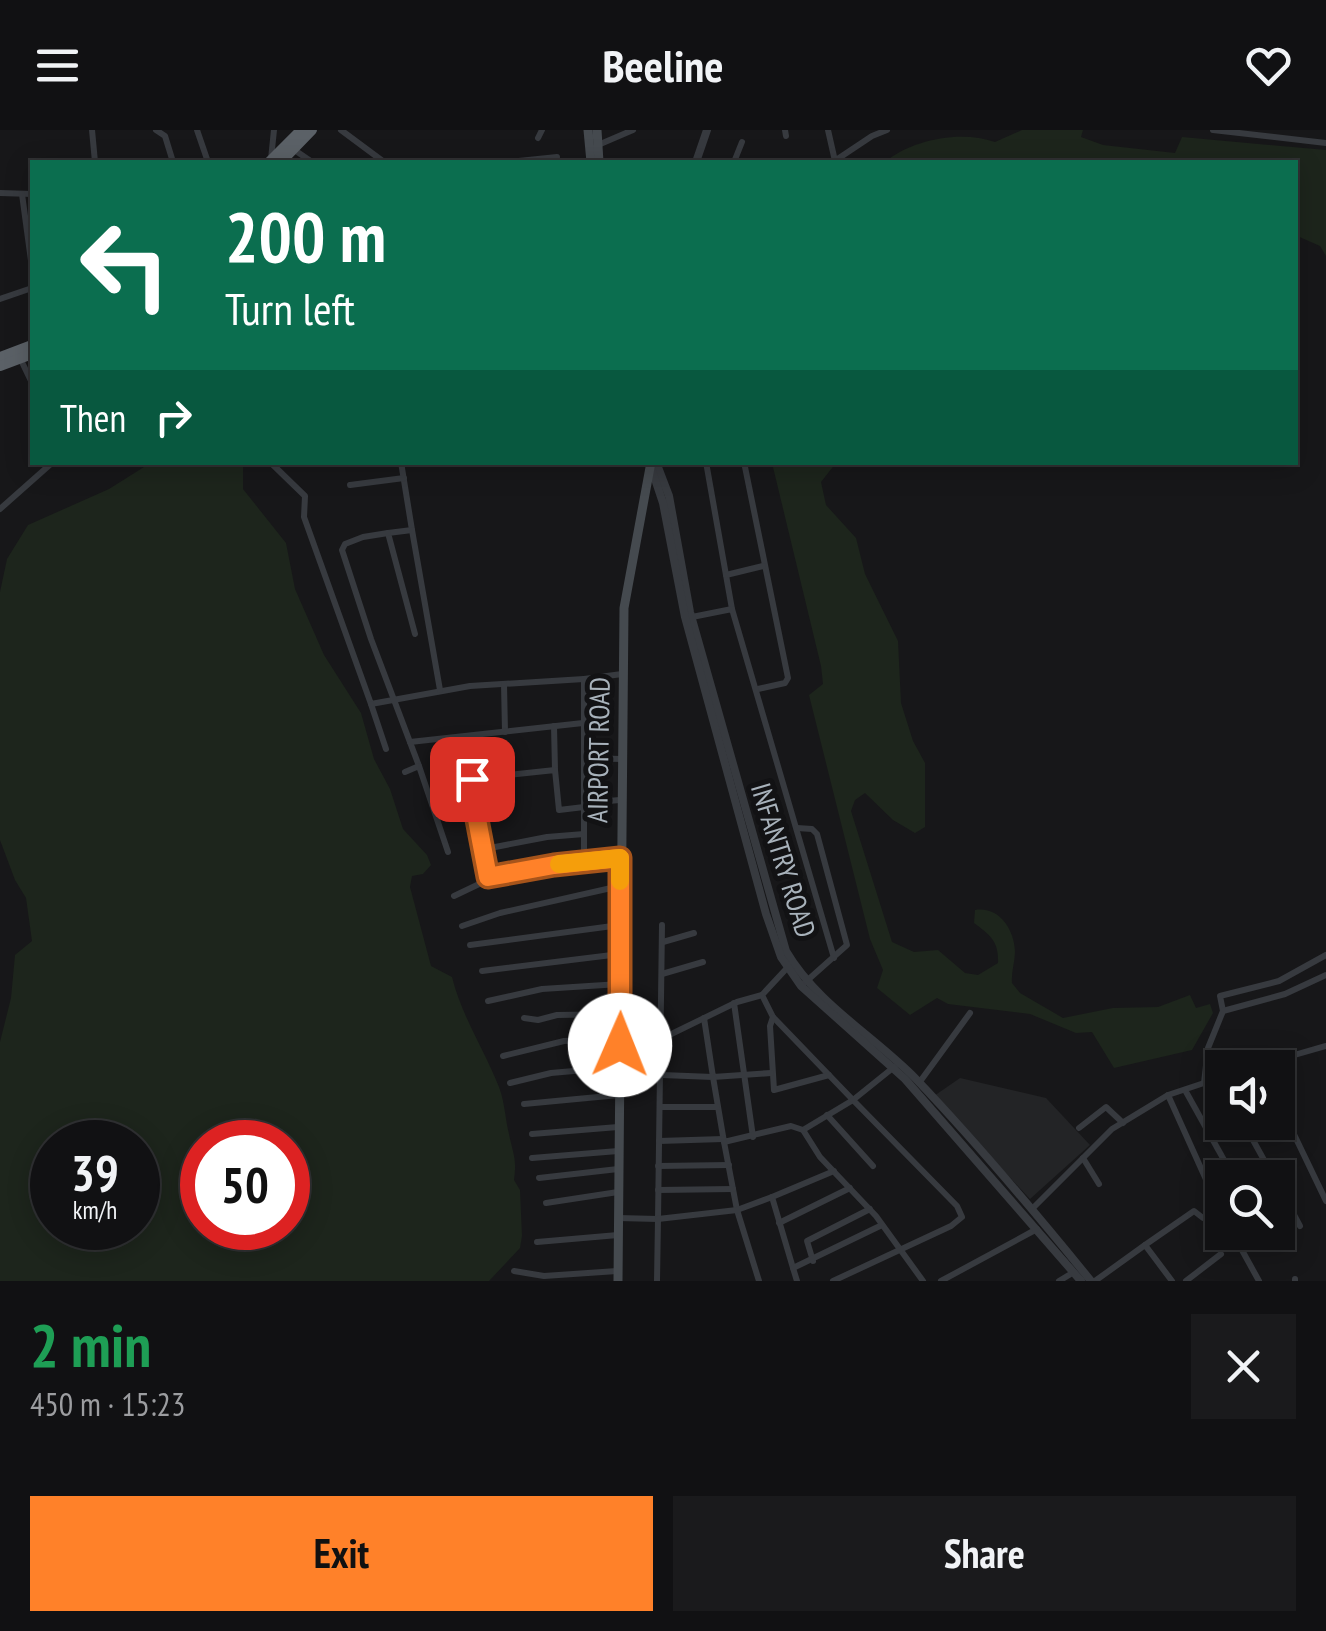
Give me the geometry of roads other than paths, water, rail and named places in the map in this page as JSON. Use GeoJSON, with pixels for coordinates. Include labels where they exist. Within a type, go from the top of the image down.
{"type":"FeatureCollection","features":[{"type":"Feature","properties":{"kind":"highway"},"geometry":{"type":"LineString","coordinates":[[277,160],[312,130]]}},
{"type":"Feature","properties":{"kind":"highway"},"geometry":{"type":"LineString","coordinates":[[275,160],[296,132]]}},
{"type":"Feature","properties":{"kind":"highway"},"geometry":{"type":"LineString","coordinates":[[0,357],[30,346]]}},
{"type":"Feature","properties":{"kind":"highway"},"geometry":{"type":"LineString","coordinates":[[0,366],[30,355]]}},
{"type":"Feature","properties":{"kind":"main road"},"geometry":{"type":"LineString","coordinates":[[588,130],[591,160]]}},
{"type":"Feature","properties":{"kind":"main road"},"geometry":{"type":"LineString","coordinates":[[596,130],[599,160]]}},
{"type":"Feature","properties":{"kind":"main road","name":"AIRPORT ROAD"},"geometry":{"type":"LineString","coordinates":[[618,1276],[624,608],[652,465]]}},
{"type":"Feature","properties":{"kind":"street"},"geometry":{"type":"LineString","coordinates":[[92,130],[95,160]]}},
{"type":"Feature","properties":{"kind":"street"},"geometry":{"type":"LineString","coordinates":[[197,130],[207,160]]}},
{"type":"Feature","properties":{"kind":"street"},"geometry":{"type":"LineString","coordinates":[[274,130],[274,160]]}},
{"type":"Feature","properties":{"kind":"street"},"geometry":{"type":"LineString","coordinates":[[341,130],[381,160]]}},
{"type":"Feature","properties":{"kind":"street"},"geometry":{"type":"LineString","coordinates":[[598,145],[633,130]]}},
{"type":"Feature","properties":{"kind":"street"},"geometry":{"type":"LineString","coordinates":[[697,160],[707,130]]}},
{"type":"Feature","properties":{"kind":"street"},"geometry":{"type":"LineString","coordinates":[[828,130],[834,160]]}},
{"type":"Feature","properties":{"kind":"street"},"geometry":{"type":"LineString","coordinates":[[837,160],[887,130]]}},
{"type":"Feature","properties":{"kind":"street"},"geometry":{"type":"LineString","coordinates":[[1213,130],[1326,143]]}},
{"type":"Feature","properties":{"kind":"street"},"geometry":{"type":"LineString","coordinates":[[161,131],[172,160]]}},
{"type":"Feature","properties":{"kind":"street"},"geometry":{"type":"LineString","coordinates":[[735,160],[742,142]]}},
{"type":"Feature","properties":{"kind":"street"},"geometry":{"type":"LineString","coordinates":[[294,149],[309,160]]}},
{"type":"Feature","properties":{"kind":"street"},"geometry":{"type":"LineString","coordinates":[[528,160],[557,157]]}},
{"type":"Feature","properties":{"kind":"street"},"geometry":{"type":"LineString","coordinates":[[0,193],[30,194]]}},
{"type":"Feature","properties":{"kind":"street"},"geometry":{"type":"LineString","coordinates":[[22,194],[30,236]]}},
{"type":"Feature","properties":{"kind":"street"},"geometry":{"type":"LineString","coordinates":[[0,298],[30,289]]}},
{"type":"Feature","properties":{"kind":"street"},"geometry":{"type":"LineString","coordinates":[[20,358],[30,378]]}},
{"type":"Feature","properties":{"kind":"street"},"geometry":{"type":"LineString","coordinates":[[0,508],[49,465]]}},
{"type":"Feature","properties":{"kind":"street"},"geometry":{"type":"LineString","coordinates":[[273,465],[304,496],[304,518],[386,749]]}},
{"type":"Feature","properties":{"kind":"street"},"geometry":{"type":"LineString","coordinates":[[402,465],[440,690]]}},
{"type":"Feature","properties":{"kind":"street","name":"INFANTRY ROAD"},"geometry":{"type":"LineString","coordinates":[[653,465],[668,496],[692,617],[780,934],[803,983]]}},
{"type":"Feature","properties":{"kind":"street","name":"INFANTRY ROAD"},"geometry":{"type":"LineString","coordinates":[[653,465],[708,704],[766,914],[787,968],[920,1084],[1032,1209],[1081,1281]]}},
{"type":"Feature","properties":{"kind":"street"},"geometry":{"type":"LineString","coordinates":[[707,465],[732,609],[834,958]]}},
{"type":"Feature","properties":{"kind":"street"},"geometry":{"type":"LineString","coordinates":[[745,465],[788,678],[784,683],[758,689]]}},
{"type":"Feature","properties":{"kind":"street"},"geometry":{"type":"LineString","coordinates":[[350,485],[404,478]]}},
{"type":"Feature","properties":{"kind":"street"},"geometry":{"type":"LineString","coordinates":[[412,530],[363,536],[344,544],[342,550],[448,852]]}},
{"type":"Feature","properties":{"kind":"street"},"geometry":{"type":"LineString","coordinates":[[388,533],[415,634]]}},
{"type":"Feature","properties":{"kind":"street"},"geometry":{"type":"LineString","coordinates":[[726,575],[763,566]]}},
{"type":"Feature","properties":{"kind":"street"},"geometry":{"type":"LineString","coordinates":[[692,617],[732,609]]}},
{"type":"Feature","properties":{"kind":"street"},"geometry":{"type":"LineString","coordinates":[[372,704],[440,690],[622,674]]}},
{"type":"Feature","properties":{"kind":"street"},"geometry":{"type":"LineString","coordinates":[[584,679],[584,862]]}},
{"type":"Feature","properties":{"kind":"street"},"geometry":{"type":"LineString","coordinates":[[504,684],[506,732]]}},
{"type":"Feature","properties":{"kind":"street"},"geometry":{"type":"LineString","coordinates":[[410,742],[584,722]]}},
{"type":"Feature","properties":{"kind":"street"},"geometry":{"type":"LineString","coordinates":[[554,726],[559,810],[620,800]]}},
{"type":"Feature","properties":{"kind":"street"},"geometry":{"type":"LineString","coordinates":[[585,758],[621,759]]}},
{"type":"Feature","properties":{"kind":"street"},"geometry":{"type":"LineString","coordinates":[[405,772],[420,766]]}},
{"type":"Feature","properties":{"kind":"street"},"geometry":{"type":"LineString","coordinates":[[488,877],[472,779],[556,770]]}},
{"type":"Feature","properties":{"kind":"street"},"geometry":{"type":"LineString","coordinates":[[797,828],[812,829],[817,834],[846,941],[846,948],[803,983]]}},
{"type":"Feature","properties":{"kind":"street"},"geometry":{"type":"LineString","coordinates":[[486,850],[546,837],[584,834]]}},
{"type":"Feature","properties":{"kind":"street"},"geometry":{"type":"LineString","coordinates":[[454,896],[488,877],[620,858]]}},
{"type":"Feature","properties":{"kind":"street"},"geometry":{"type":"LineString","coordinates":[[462,926],[500,912],[620,886]]}},
{"type":"Feature","properties":{"kind":"street"},"geometry":{"type":"LineString","coordinates":[[470,944],[620,925]]}},
{"type":"Feature","properties":{"kind":"street"},"geometry":{"type":"LineString","coordinates":[[658,1281],[662,926]]}},
{"type":"Feature","properties":{"kind":"street"},"geometry":{"type":"LineString","coordinates":[[662,942],[694,933]]}},
{"type":"Feature","properties":{"kind":"street"},"geometry":{"type":"LineString","coordinates":[[482,971],[620,954]]}},
{"type":"Feature","properties":{"kind":"street"},"geometry":{"type":"LineString","coordinates":[[1032,1209],[1112,1129],[1168,1095],[1204,1083],[1208,1048],[1223,1011],[1220,996],[1279,981],[1324,956],[1326,971],[1285,994],[1223,1011]]}},
{"type":"Feature","properties":{"kind":"street"},"geometry":{"type":"LineString","coordinates":[[662,974],[703,962]]}},
{"type":"Feature","properties":{"kind":"street"},"geometry":{"type":"LineString","coordinates":[[503,1056],[564,1042],[660,1040],[734,1003],[762,995],[787,968]]}},
{"type":"Feature","properties":{"kind":"street"},"geometry":{"type":"LineString","coordinates":[[488,1001],[542,989],[620,984]]}},
{"type":"Feature","properties":{"kind":"street"},"geometry":{"type":"LineString","coordinates":[[762,995],[773,1017],[962,1212],[960,1220],[833,1281]]}},
{"type":"Feature","properties":{"kind":"street"},"geometry":{"type":"LineString","coordinates":[[734,1003],[753,1136]]}},
{"type":"Feature","properties":{"kind":"street"},"geometry":{"type":"LineString","coordinates":[[920,1084],[970,1013]]}},
{"type":"Feature","properties":{"kind":"street"},"geometry":{"type":"LineString","coordinates":[[524,1018],[620,1014]]}},
{"type":"Feature","properties":{"kind":"street"},"geometry":{"type":"LineString","coordinates":[[773,1017],[772,1088],[776,1091],[829,1075]]}},
{"type":"Feature","properties":{"kind":"street"},"geometry":{"type":"LineString","coordinates":[[704,1018],[728,1166],[758,1281]]}},
{"type":"Feature","properties":{"kind":"street"},"geometry":{"type":"LineString","coordinates":[[1295,1055],[1326,1046]]}},
{"type":"Feature","properties":{"kind":"street"},"geometry":{"type":"LineString","coordinates":[[803,1130],[854,1100],[896,1065]]}},
{"type":"Feature","properties":{"kind":"street","name":"INFANTRY ROAD"},"geometry":{"type":"LineString","coordinates":[[896,1065],[1093,1281]]}},
{"type":"Feature","properties":{"kind":"street"},"geometry":{"type":"LineString","coordinates":[[510,1083],[551,1073],[619,1066]]}},
{"type":"Feature","properties":{"kind":"street"},"geometry":{"type":"LineString","coordinates":[[662,1075],[771,1073]]}},
{"type":"Feature","properties":{"kind":"street"},"geometry":{"type":"LineString","coordinates":[[1185,1090],[1224,1160]]}},
{"type":"Feature","properties":{"kind":"street"},"geometry":{"type":"LineString","coordinates":[[524,1104],[619,1095]]}},
{"type":"Feature","properties":{"kind":"street"},"geometry":{"type":"LineString","coordinates":[[1168,1095],[1205,1177]]}},
{"type":"Feature","properties":{"kind":"street"},"geometry":{"type":"LineString","coordinates":[[1080,1128],[1106,1106],[1123,1123]]}},
{"type":"Feature","properties":{"kind":"street"},"geometry":{"type":"LineString","coordinates":[[660,1107],[717,1107]]}},
{"type":"Feature","properties":{"kind":"street"},"geometry":{"type":"LineString","coordinates":[[827,1115],[874,1166]]}},
{"type":"Feature","properties":{"kind":"street"},"geometry":{"type":"LineString","coordinates":[[659,1141],[724,1140],[795,1125],[883,1224],[923,1281]]}},
{"type":"Feature","properties":{"kind":"street"},"geometry":{"type":"LineString","coordinates":[[532,1134],[618,1126]]}},
{"type":"Feature","properties":{"kind":"street"},"geometry":{"type":"LineString","coordinates":[[1295,1136],[1326,1201]]}},
{"type":"Feature","properties":{"kind":"street"},"geometry":{"type":"LineString","coordinates":[[532,1158],[618,1151]]}},
{"type":"Feature","properties":{"kind":"street"},"geometry":{"type":"LineString","coordinates":[[1083,1158],[1100,1184]]}},
{"type":"Feature","properties":{"kind":"street"},"geometry":{"type":"LineString","coordinates":[[658,1166],[728,1166]]}},
{"type":"Feature","properties":{"kind":"street"},"geometry":{"type":"LineString","coordinates":[[539,1178],[618,1168]]}},
{"type":"Feature","properties":{"kind":"street"},"geometry":{"type":"LineString","coordinates":[[618,1218],[738,1210],[834,1171]]}},
{"type":"Feature","properties":{"kind":"street"},"geometry":{"type":"LineString","coordinates":[[780,1223],[850,1188]]}},
{"type":"Feature","properties":{"kind":"street"},"geometry":{"type":"LineString","coordinates":[[658,1190],[733,1189]]}},
{"type":"Feature","properties":{"kind":"street"},"geometry":{"type":"LineString","coordinates":[[546,1203],[618,1192]]}},
{"type":"Feature","properties":{"kind":"street"},"geometry":{"type":"LineString","coordinates":[[772,1197],[796,1281]]}},
{"type":"Feature","properties":{"kind":"street"},"geometry":{"type":"LineString","coordinates":[[813,1261],[807,1241],[870,1209]]}},
{"type":"Feature","properties":{"kind":"street"},"geometry":{"type":"LineString","coordinates":[[1093,1281],[1194,1211],[1203,1218]]}},
{"type":"Feature","properties":{"kind":"street"},"geometry":{"type":"LineString","coordinates":[[1295,1216],[1300,1226]]}},
{"type":"Feature","properties":{"kind":"street"},"geometry":{"type":"LineString","coordinates":[[792,1268],[883,1224]]}},
{"type":"Feature","properties":{"kind":"street"},"geometry":{"type":"LineString","coordinates":[[942,1281],[1040,1226]]}},
{"type":"Feature","properties":{"kind":"street"},"geometry":{"type":"LineString","coordinates":[[537,1242],[618,1235]]}},
{"type":"Feature","properties":{"kind":"street"},"geometry":{"type":"LineString","coordinates":[[1146,1245],[1172,1281]]}},
{"type":"Feature","properties":{"kind":"street"},"geometry":{"type":"LineString","coordinates":[[1242,1250],[1258,1281]]}},
{"type":"Feature","properties":{"kind":"street"},"geometry":{"type":"LineString","coordinates":[[1186,1281],[1222,1254]]}},
{"type":"Feature","properties":{"kind":"street"},"geometry":{"type":"LineString","coordinates":[[514,1271],[544,1276],[618,1276]]}},
{"type":"Feature","properties":{"kind":"street"},"geometry":{"type":"LineString","coordinates":[[1059,1281],[1074,1272]]}}]}
